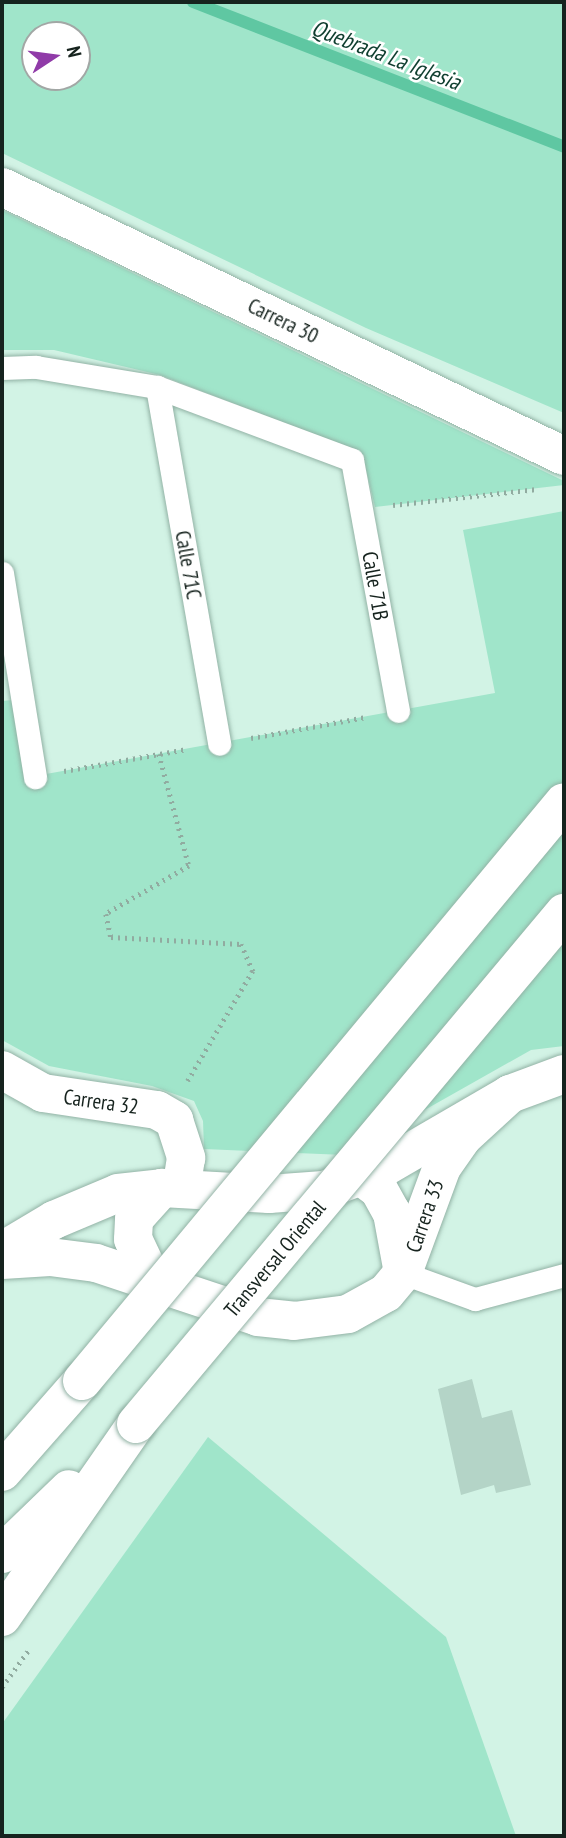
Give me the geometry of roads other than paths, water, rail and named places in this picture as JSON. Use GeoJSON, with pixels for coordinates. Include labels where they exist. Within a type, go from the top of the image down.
{"type":"FeatureCollection","features":[{"type":"Feature","properties":{"kind":"main road","name":"Carrera 30"},"geometry":{"type":"LineString","coordinates":[[2,187],[557,471]]}},
{"type":"Feature","properties":{"kind":"main road"},"geometry":{"type":"LineString","coordinates":[[2,1472],[82,1381],[564,802]]}},
{"type":"Feature","properties":{"kind":"main road","name":"Transversal Oriental"},"geometry":{"type":"LineString","coordinates":[[2,1617],[136,1424],[564,913]]}},
{"type":"Feature","properties":{"kind":"main road","name":"Carrera 32"},"geometry":{"type":"LineString","coordinates":[[2,1070],[43,1093],[157,1110],[167,1116],[183,1137],[172,1188]]}},
{"type":"Feature","properties":{"kind":"main road","name":"Carrera 33"},"geometry":{"type":"LineString","coordinates":[[2,1251],[96,1200],[172,1188],[300,1193],[362,1177],[510,1094],[564,1074]]}},
{"type":"Feature","properties":{"kind":"main road","name":"Carrera 33"},"geometry":{"type":"LineString","coordinates":[[2,1260],[73,1259],[152,1279],[258,1317],[294,1321],[328,1320],[365,1308],[403,1273],[442,1167],[462,1138],[510,1094]]}},
{"type":"Feature","properties":{"kind":"main road"},"geometry":{"type":"LineString","coordinates":[[362,1177],[379,1190],[392,1213],[403,1273]]}},
{"type":"Feature","properties":{"kind":"main road"},"geometry":{"type":"LineString","coordinates":[[152,1279],[134,1238],[134,1219],[172,1188]]}},
{"type":"Feature","properties":{"kind":"main road"},"geometry":{"type":"LineString","coordinates":[[2,1554],[136,1424]]}},
{"type":"Feature","properties":{"kind":"lane"},"geometry":{"type":"LineString","coordinates":[[2,368],[36,367],[157,387]]}},
{"type":"Feature","properties":{"kind":"lane","name":"Calle 71B"},"geometry":{"type":"LineString","coordinates":[[157,387],[352,460],[398,711]]}},
{"type":"Feature","properties":{"kind":"lane","name":"Calle 71C"},"geometry":{"type":"LineString","coordinates":[[157,387],[219,744]]}},
{"type":"Feature","properties":{"kind":"lane"},"geometry":{"type":"LineString","coordinates":[[2,573],[35,776]]}},
{"type":"Feature","properties":{"kind":"lane"},"geometry":{"type":"LineString","coordinates":[[403,1273],[475,1299],[564,1275]]}},
{"type":"Feature","properties":{"kind":"waterway","name":"Quebrada La Iglesia"},"geometry":{"type":"LineString","coordinates":[[193,2],[564,147]]}}]}
